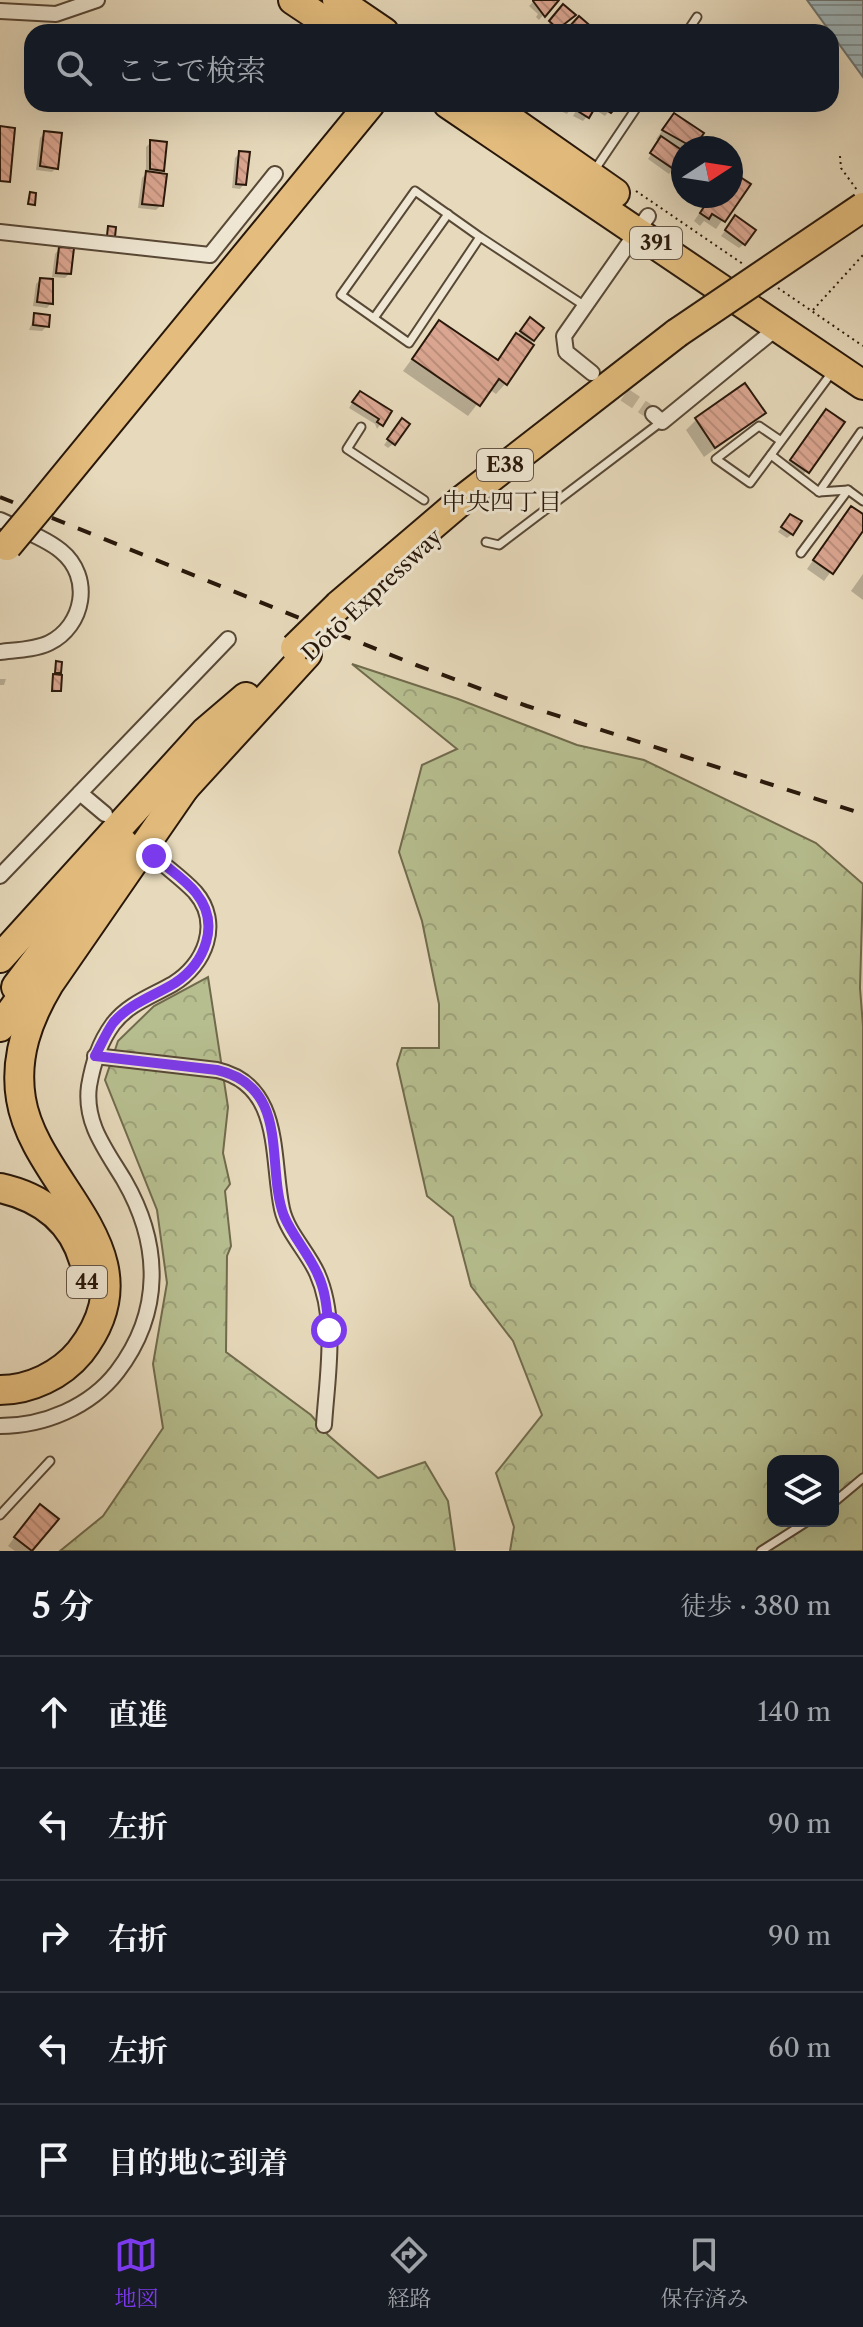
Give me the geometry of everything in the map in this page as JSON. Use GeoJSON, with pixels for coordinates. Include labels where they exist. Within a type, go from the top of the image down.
{"type":"FeatureCollection","features":[{"type":"Feature","properties":{"kind":"highway"},"geometry":{"type":"LineString","coordinates":[[293,0],[329,24]]}},
{"type":"Feature","properties":{"kind":"highway"},"geometry":{"type":"LineString","coordinates":[[337,0],[372,24]]}},
{"type":"Feature","properties":{"kind":"highway"},"geometry":{"type":"LineString","coordinates":[[38,502],[273,214],[352,112]]}},
{"type":"Feature","properties":{"kind":"highway"},"geometry":{"type":"LineString","coordinates":[[2,540],[38,502],[363,112]]}},
{"type":"Feature","properties":{"kind":"highway","name":"391"},"geometry":{"type":"LineString","coordinates":[[462,112],[641,212],[778,327],[847,363]]}},
{"type":"Feature","properties":{"kind":"highway","name":"391"},"geometry":{"type":"LineString","coordinates":[[499,112],[847,363],[863,385]]}},
{"type":"Feature","properties":{"kind":"highway","name":"Dōtō Expressway"},"geometry":{"type":"LineString","coordinates":[[0,1008],[124,843],[256,688],[301,651],[462,500],[680,336],[863,207]]}},
{"type":"Feature","properties":{"kind":"highway","name":"Dōtō Expressway"},"geometry":{"type":"LineString","coordinates":[[680,336],[863,218]]}},
{"type":"Feature","properties":{"kind":"highway","name":"Dōtō Expressway"},"geometry":{"type":"LineString","coordinates":[[0,1027],[79,917],[190,780],[301,651]]}},
{"type":"Feature","properties":{"kind":"highway"},"geometry":{"type":"LineString","coordinates":[[0,958],[205,732],[256,688]]}},
{"type":"Feature","properties":{"kind":"highway"},"geometry":{"type":"LineString","coordinates":[[0,1390],[44,1380],[76,1356],[99,1319],[104,1297],[101,1258],[85,1217],[30,1131],[21,1102],[18,1075],[20,1051],[35,1009],[49,984],[190,780]]}},
{"type":"Feature","properties":{"kind":"highway","name":"44"},"geometry":{"type":"LineString","coordinates":[[0,1188],[54,1211],[81,1249],[87,1271],[80,1320],[69,1338],[37,1363],[0,1374]]}},
{"type":"Feature","properties":{"kind":"street"},"geometry":{"type":"LineString","coordinates":[[0,11],[56,14],[97,0]]}},
{"type":"Feature","properties":{"kind":"street"},"geometry":{"type":"LineString","coordinates":[[0,232],[210,255],[275,174]]}},
{"type":"Feature","properties":{"kind":"street"},"geometry":{"type":"LineString","coordinates":[[592,373],[566,352],[564,336],[641,212]]}},
{"type":"Feature","properties":{"kind":"street"},"geometry":{"type":"LineString","coordinates":[[657,418],[778,327]]}},
{"type":"Feature","properties":{"kind":"street"},"geometry":{"type":"LineString","coordinates":[[0,652],[40,647],[52,642],[75,621],[81,603],[80,584],[70,560],[59,549],[2,540]]}},
{"type":"Feature","properties":{"kind":"street"},"geometry":{"type":"LineString","coordinates":[[0,876],[228,639]]}},
{"type":"Feature","properties":{"kind":"street"},"geometry":{"type":"LineString","coordinates":[[80,793],[105,814]]}},
{"type":"Feature","properties":{"kind":"street"},"geometry":{"type":"LineString","coordinates":[[0,1426],[49,1419],[80,1404],[110,1381],[133,1352],[149,1316],[150,1246],[140,1210],[97,1140],[89,1090],[95,1056],[113,1023],[135,1004],[174,983],[197,966],[207,944],[207,914],[196,893],[154,856]]}},
{"type":"Feature","properties":{"kind":"street"},"geometry":{"type":"LineString","coordinates":[[95,1056],[217,1070],[233,1074],[252,1089],[272,1124],[283,1212],[319,1275],[325,1298],[329,1330],[324,1425]]}},
{"type":"Feature","properties":{"kind":"lane"},"geometry":{"type":"LineString","coordinates":[[692,24],[697,17]]}},
{"type":"Feature","properties":{"kind":"lane"},"geometry":{"type":"LineString","coordinates":[[598,165],[634,112]]}},
{"type":"Feature","properties":{"kind":"lane"},"geometry":{"type":"LineString","coordinates":[[480,237],[409,343],[341,295],[415,191],[585,306]]}},
{"type":"Feature","properties":{"kind":"lane"},"geometry":{"type":"LineString","coordinates":[[374,318],[448,214]]}},
{"type":"Feature","properties":{"kind":"lane"},"geometry":{"type":"LineString","coordinates":[[781,441],[759,426],[716,459],[750,483],[847,363]]}},
{"type":"Feature","properties":{"kind":"lane"},"geometry":{"type":"LineString","coordinates":[[486,542],[499,545],[657,418]]}},
{"type":"Feature","properties":{"kind":"lane"},"geometry":{"type":"LineString","coordinates":[[361,427],[347,449],[424,500]]}},
{"type":"Feature","properties":{"kind":"lane"},"geometry":{"type":"LineString","coordinates":[[819,492],[861,432]]}},
{"type":"Feature","properties":{"kind":"lane"},"geometry":{"type":"LineString","coordinates":[[771,455],[819,492],[848,490],[863,501]]}},
{"type":"Feature","properties":{"kind":"lane"},"geometry":{"type":"LineString","coordinates":[[801,553],[848,490]]}},
{"type":"Feature","properties":{"kind":"lane"},"geometry":{"type":"LineString","coordinates":[[0,1515],[50,1461]]}},
{"type":"Feature","properties":{"kind":"lane"},"geometry":{"type":"LineString","coordinates":[[839,1498],[863,1478]]}},
{"type":"Feature","properties":{"kind":"lane"},"geometry":{"type":"LineString","coordinates":[[761,1551],[799,1527]]}},
{"type":"Feature","properties":{"kind":"path"},"geometry":{"type":"LineString","coordinates":[[840,156],[841,168],[863,197]]}},
{"type":"Feature","properties":{"kind":"path"},"geometry":{"type":"LineString","coordinates":[[641,212],[749,268]]}},
{"type":"Feature","properties":{"kind":"path"},"geometry":{"type":"LineString","coordinates":[[812,311],[863,255]]}},
{"type":"Feature","properties":{"kind":"path"},"geometry":{"type":"LineString","coordinates":[[774,285],[863,346]]}},
{"type":"Feature","properties":{"kind":"green space"},"geometry":{"type":"Polygon","coordinates":[[[352,664],[458,699],[577,745],[644,760],[816,843],[863,884],[860,988],[863,1026],[863,1551],[510,1551],[514,1527],[496,1473],[542,1415],[513,1341],[471,1286],[453,1217],[427,1196],[397,1064],[402,1048],[439,1048],[439,1004],[422,921],[399,852],[422,765],[457,749],[352,664]]]}},
{"type":"Feature","properties":{"kind":"green space"},"geometry":{"type":"Polygon","coordinates":[[[208,977],[228,1107],[223,1153],[230,1184],[225,1191],[231,1246],[227,1256],[226,1352],[311,1415],[328,1435],[378,1478],[425,1462],[448,1501],[455,1551],[60,1551],[103,1516],[163,1428],[153,1364],[167,1283],[157,1210],[105,1080],[118,1041],[154,1006],[208,977]]]}},
{"type":"Feature","properties":{"kind":"water"},"geometry":{"type":"Polygon","coordinates":[[[807,0],[863,0],[863,77],[839,44],[839,24],[824,24],[807,0]]]}},
{"type":"Feature","properties":{"kind":"building"},"geometry":{"type":"Polygon","coordinates":[[[533,0],[559,0],[545,17],[533,1],[533,0]]]}},
{"type":"Feature","properties":{"kind":"building"},"geometry":{"type":"Polygon","coordinates":[[[563,4],[576,15],[564,24],[549,21],[563,4]]]}},
{"type":"Feature","properties":{"kind":"building"},"geometry":{"type":"Polygon","coordinates":[[[579,16],[588,24],[572,24],[579,16]]]}},
{"type":"Feature","properties":{"kind":"building"},"geometry":{"type":"Polygon","coordinates":[[[674,113],[704,133],[702,136],[673,136],[662,130],[674,113]]]}},
{"type":"Feature","properties":{"kind":"building"},"geometry":{"type":"Polygon","coordinates":[[[0,126],[15,128],[10,182],[0,181],[0,126]]]}},
{"type":"Feature","properties":{"kind":"building"},"geometry":{"type":"Polygon","coordinates":[[[44,131],[62,133],[58,169],[40,166],[44,131]]]}},
{"type":"Feature","properties":{"kind":"building"},"geometry":{"type":"Polygon","coordinates":[[[661,136],[671,143],[671,167],[650,153],[661,136]]]}},
{"type":"Feature","properties":{"kind":"building"},"geometry":{"type":"Polygon","coordinates":[[[150,140],[167,142],[164,171],[150,169],[150,140]]]}},
{"type":"Feature","properties":{"kind":"building"},"geometry":{"type":"Polygon","coordinates":[[[239,151],[250,152],[246,185],[236,184],[239,151]]]}},
{"type":"Feature","properties":{"kind":"building"},"geometry":{"type":"Polygon","coordinates":[[[146,171],[167,174],[163,206],[142,204],[146,171]]]}},
{"type":"Feature","properties":{"kind":"building"},"geometry":{"type":"Polygon","coordinates":[[[743,179],[751,184],[743,196],[743,179]]]}},
{"type":"Feature","properties":{"kind":"building"},"geometry":{"type":"Polygon","coordinates":[[[30,192],[36,193],[35,205],[28,204],[30,192]]]}},
{"type":"Feature","properties":{"kind":"building"},"geometry":{"type":"Polygon","coordinates":[[[703,208],[735,208],[725,222],[712,214],[709,219],[700,213],[703,208]]]}},
{"type":"Feature","properties":{"kind":"building"},"geometry":{"type":"Polygon","coordinates":[[[735,215],[756,230],[745,245],[725,230],[735,215]]]}},
{"type":"Feature","properties":{"kind":"building"},"geometry":{"type":"Polygon","coordinates":[[[108,226],[116,227],[115,237],[107,236],[108,226]]]}},
{"type":"Feature","properties":{"kind":"building"},"geometry":{"type":"Polygon","coordinates":[[[59,247],[74,248],[71,274],[56,273],[59,247]]]}},
{"type":"Feature","properties":{"kind":"building"},"geometry":{"type":"Polygon","coordinates":[[[40,278],[53,279],[53,304],[37,302],[40,278]]]}},
{"type":"Feature","properties":{"kind":"building"},"geometry":{"type":"Polygon","coordinates":[[[34,313],[50,315],[49,327],[33,325],[34,313]]]}},
{"type":"Feature","properties":{"kind":"building"},"geometry":{"type":"Polygon","coordinates":[[[530,317],[544,328],[534,341],[520,331],[530,317]]]}},
{"type":"Feature","properties":{"kind":"building"},"geometry":{"type":"Polygon","coordinates":[[[439,320],[498,360],[516,333],[534,345],[507,385],[499,379],[480,406],[412,359],[439,320]]]}},
{"type":"Feature","properties":{"kind":"building"},"geometry":{"type":"Polygon","coordinates":[[[745,383],[766,413],[715,448],[695,418],[745,383]]]}},
{"type":"Feature","properties":{"kind":"building"},"geometry":{"type":"Polygon","coordinates":[[[360,391],[392,411],[383,426],[377,422],[379,419],[352,402],[360,391]]]}},
{"type":"Feature","properties":{"kind":"building"},"geometry":{"type":"Polygon","coordinates":[[[826,409],[845,422],[809,473],[790,460],[826,409]]]}},
{"type":"Feature","properties":{"kind":"building"},"geometry":{"type":"Polygon","coordinates":[[[402,418],[410,424],[395,445],[387,439],[402,418]]]}},
{"type":"Feature","properties":{"kind":"building"},"geometry":{"type":"Polygon","coordinates":[[[851,506],[863,514],[863,531],[833,574],[813,560],[851,506]]]}},
{"type":"Feature","properties":{"kind":"building"},"geometry":{"type":"Polygon","coordinates":[[[790,514],[802,521],[793,535],[781,527],[790,514]]]}},
{"type":"Feature","properties":{"kind":"building"},"geometry":{"type":"Polygon","coordinates":[[[56,661],[62,662],[61,673],[55,673],[56,661]]]}},
{"type":"Feature","properties":{"kind":"building"},"geometry":{"type":"Polygon","coordinates":[[[53,674],[62,675],[61,691],[52,691],[53,674]]]}},
{"type":"Feature","properties":{"kind":"building"},"geometry":{"type":"Polygon","coordinates":[[[40,1504],[59,1519],[32,1551],[14,1537],[40,1504]]]}},
{"type":"Feature","properties":{"kind":"tunnel"},"geometry":{"type":"LineString","coordinates":[[607,383],[653,414]]}},
{"type":"Feature","properties":{"kind":"railway"},"geometry":{"type":"LineString","coordinates":[[0,497],[416,665],[527,706],[863,814]]}},
{"type":"Feature","properties":{"kind":"district","name":"中央四丁目"},"geometry":{"type":"Point","coordinates":[502,501]}},
{"type":"Feature","properties":{"kind":"route"},"geometry":{"type":"LineString","coordinates":[[154,856],[196,893],[207,914],[207,944],[197,966],[174,983],[135,1004],[113,1023],[95,1056],[217,1070],[233,1074],[252,1089],[272,1124],[283,1212],[319,1275],[329,1330]]}}]}
